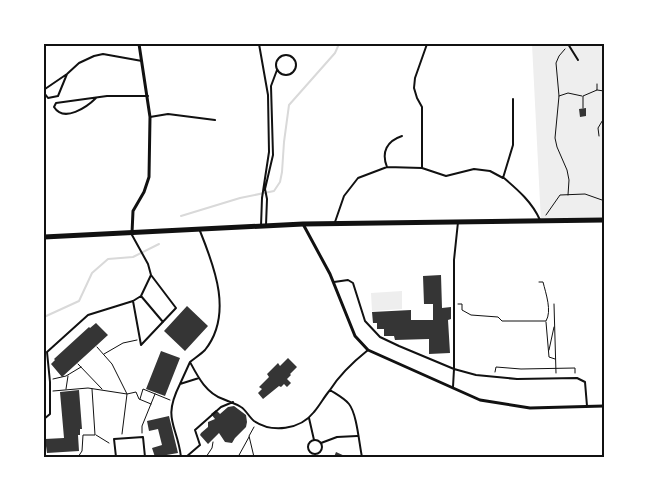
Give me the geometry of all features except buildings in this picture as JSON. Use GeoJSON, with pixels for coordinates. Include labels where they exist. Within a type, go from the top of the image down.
{"type":"FeatureCollection","features":[{"type":"Feature","properties":{"kind":"main road"},"geometry":{"type":"LineString","coordinates":[[44,237],[303,224],[604,220]]}},
{"type":"Feature","properties":{"kind":"street"},"geometry":{"type":"LineString","coordinates":[[132,233],[133,211],[144,192],[149,177],[150,117],[139,44]]}},
{"type":"Feature","properties":{"kind":"street"},"geometry":{"type":"LineString","coordinates":[[303,224],[334,282],[355,336],[368,350],[480,400],[530,408],[604,406]]}},
{"type":"Feature","properties":{"kind":"lane"},"geometry":{"type":"LineString","coordinates":[[258,44],[268,95],[268,152],[262,198],[263,226]]}},
{"type":"Feature","properties":{"kind":"lane"},"geometry":{"type":"LineString","coordinates":[[422,168],[422,108],[414,88],[415,78],[427,44]]}},
{"type":"Feature","properties":{"kind":"lane"},"geometry":{"type":"LineString","coordinates":[[568,44],[578,60]]}},
{"type":"Feature","properties":{"kind":"lane"},"geometry":{"type":"LineString","coordinates":[[67,74],[58,96],[48,98],[45,94],[45,89],[79,63],[94,56],[103,54],[142,61]]}},
{"type":"Feature","properties":{"kind":"lane"},"geometry":{"type":"LineString","coordinates":[[263,226],[266,211],[265,189],[273,154],[271,86],[277,70],[276,61],[280,56],[289,56],[294,59],[296,65],[291,73],[282,74],[277,70]]}},
{"type":"Feature","properties":{"kind":"lane"},"geometry":{"type":"LineString","coordinates":[[96,98],[78,112],[62,113],[54,107],[56,103],[107,96],[148,96]]}},
{"type":"Feature","properties":{"kind":"lane"},"geometry":{"type":"LineString","coordinates":[[503,178],[513,145],[513,99]]}},
{"type":"Feature","properties":{"kind":"lane"},"geometry":{"type":"LineString","coordinates":[[150,117],[168,114],[214,120]]}},
{"type":"Feature","properties":{"kind":"lane"},"geometry":{"type":"LineString","coordinates":[[386,167],[384,161],[386,148],[395,138],[402,136]]}},
{"type":"Feature","properties":{"kind":"lane"},"geometry":{"type":"LineString","coordinates":[[334,224],[344,196],[358,178],[386,167],[422,168],[446,176],[474,169],[490,172],[503,178],[521,192],[536,211],[541,222]]}},
{"type":"Feature","properties":{"kind":"lane"},"geometry":{"type":"LineString","coordinates":[[453,388],[454,260],[458,222]]}},
{"type":"Feature","properties":{"kind":"lane"},"geometry":{"type":"LineString","coordinates":[[181,457],[171,415],[173,401],[190,362],[204,351],[214,336],[219,318],[218,285],[200,229]]}},
{"type":"Feature","properties":{"kind":"lane"},"geometry":{"type":"LineString","coordinates":[[132,233],[148,264],[151,275],[176,308],[140,345],[133,301]]}},
{"type":"Feature","properties":{"kind":"lane"},"geometry":{"type":"LineString","coordinates":[[44,419],[50,414],[50,379],[47,352],[88,315],[133,301],[141,296],[151,275]]}},
{"type":"Feature","properties":{"kind":"lane"},"geometry":{"type":"LineString","coordinates":[[334,282],[348,280],[352,283],[365,321],[380,337],[454,369],[476,374],[517,379],[576,378],[585,382],[587,406]]}},
{"type":"Feature","properties":{"kind":"lane"},"geometry":{"type":"LineString","coordinates":[[141,296],[163,322]]}},
{"type":"Feature","properties":{"kind":"lane"},"geometry":{"type":"LineString","coordinates":[[190,362],[202,384],[221,399],[233,402],[243,408],[256,422],[278,428],[291,427],[309,417],[337,378],[352,362],[368,350]]}},
{"type":"Feature","properties":{"kind":"lane"},"geometry":{"type":"LineString","coordinates":[[180,384],[199,378]]}},
{"type":"Feature","properties":{"kind":"lane"},"geometry":{"type":"LineString","coordinates":[[330,390],[350,405],[362,457]]}},
{"type":"Feature","properties":{"kind":"lane"},"geometry":{"type":"LineString","coordinates":[[186,457],[200,445],[196,430],[221,407],[233,402]]}},
{"type":"Feature","properties":{"kind":"lane"},"geometry":{"type":"LineString","coordinates":[[309,417],[314,440],[321,444]]}},
{"type":"Feature","properties":{"kind":"lane"},"geometry":{"type":"LineString","coordinates":[[321,444],[337,437],[358,436]]}},
{"type":"Feature","properties":{"kind":"lane"},"geometry":{"type":"LineString","coordinates":[[116,457],[114,439],[143,438],[145,457]]}},
{"type":"Feature","properties":{"kind":"lane"},"geometry":{"type":"LineString","coordinates":[[314,440],[309,442],[308,447],[310,452],[316,456],[320,451],[321,444]]}},
{"type":"Feature","properties":{"kind":"path"},"geometry":{"type":"LineString","coordinates":[[566,48],[556,63],[559,96],[556,138],[557,147],[567,170],[569,180],[568,195]]}},
{"type":"Feature","properties":{"kind":"path"},"geometry":{"type":"LineString","coordinates":[[596,90],[597,84]]}},
{"type":"Feature","properties":{"kind":"path"},"geometry":{"type":"LineString","coordinates":[[559,96],[568,93],[583,96],[596,90],[604,91]]}},
{"type":"Feature","properties":{"kind":"path"},"geometry":{"type":"LineString","coordinates":[[583,96],[584,108]]}},
{"type":"Feature","properties":{"kind":"path"},"geometry":{"type":"LineString","coordinates":[[599,136],[598,128],[604,118]]}},
{"type":"Feature","properties":{"kind":"path"},"geometry":{"type":"LineString","coordinates":[[541,222],[560,195],[585,194],[604,199]]}},
{"type":"Feature","properties":{"kind":"path"},"geometry":{"type":"LineString","coordinates":[[538,282],[543,282],[548,309],[549,316],[546,322],[549,356],[552,359],[556,359]]}},
{"type":"Feature","properties":{"kind":"path"},"geometry":{"type":"LineString","coordinates":[[454,304],[462,304],[462,310],[471,315],[498,317],[502,321],[555,324]]}},
{"type":"Feature","properties":{"kind":"path"},"geometry":{"type":"LineString","coordinates":[[554,304],[556,379]]}},
{"type":"Feature","properties":{"kind":"path"},"geometry":{"type":"LineString","coordinates":[[549,350],[555,324]]}},
{"type":"Feature","properties":{"kind":"path"},"geometry":{"type":"LineString","coordinates":[[104,355],[123,343],[139,339]]}},
{"type":"Feature","properties":{"kind":"path"},"geometry":{"type":"LineString","coordinates":[[97,347],[112,364],[127,394],[121,439]]}},
{"type":"Feature","properties":{"kind":"path"},"geometry":{"type":"LineString","coordinates":[[78,364],[102,390]]}},
{"type":"Feature","properties":{"kind":"path"},"geometry":{"type":"LineString","coordinates":[[50,379],[69,375],[81,367]]}},
{"type":"Feature","properties":{"kind":"path"},"geometry":{"type":"LineString","coordinates":[[66,390],[69,375]]}},
{"type":"Feature","properties":{"kind":"path"},"geometry":{"type":"LineString","coordinates":[[92,389],[95,435]]}},
{"type":"Feature","properties":{"kind":"path"},"geometry":{"type":"LineString","coordinates":[[50,392],[92,389],[127,394],[136,392],[140,399],[151,404]]}},
{"type":"Feature","properties":{"kind":"path"},"geometry":{"type":"LineString","coordinates":[[140,399],[143,389],[173,401]]}},
{"type":"Feature","properties":{"kind":"path"},"geometry":{"type":"LineString","coordinates":[[143,438],[142,426],[155,394]]}},
{"type":"Feature","properties":{"kind":"path"},"geometry":{"type":"LineString","coordinates":[[238,457],[256,422]]}},
{"type":"Feature","properties":{"kind":"path"},"geometry":{"type":"LineString","coordinates":[[78,457],[82,451],[83,435],[95,435],[115,447]]}},
{"type":"Feature","properties":{"kind":"path"},"geometry":{"type":"LineString","coordinates":[[250,436],[254,457]]}},
{"type":"Feature","properties":{"kind":"path"},"geometry":{"type":"LineString","coordinates":[[206,457],[213,442]]}},
{"type":"Feature","properties":{"kind":"shaded area"},"geometry":{"type":"Polygon","coordinates":[[[532,44],[604,44],[604,220],[541,222],[532,44]]]}},
{"type":"Feature","properties":{"kind":"shaded area"},"geometry":{"type":"Polygon","coordinates":[[[402,291],[402,309],[372,311],[371,293],[402,291]]]}},
{"type":"Feature","properties":{"kind":"waterway"},"geometry":{"type":"LineString","coordinates":[[181,216],[240,198],[274,191],[280,182],[282,172],[289,105],[335,53],[339,44]]}},
{"type":"Feature","properties":{"kind":"waterway"},"geometry":{"type":"LineString","coordinates":[[44,317],[79,301],[92,273],[108,259],[133,257],[159,244]]}}]}
